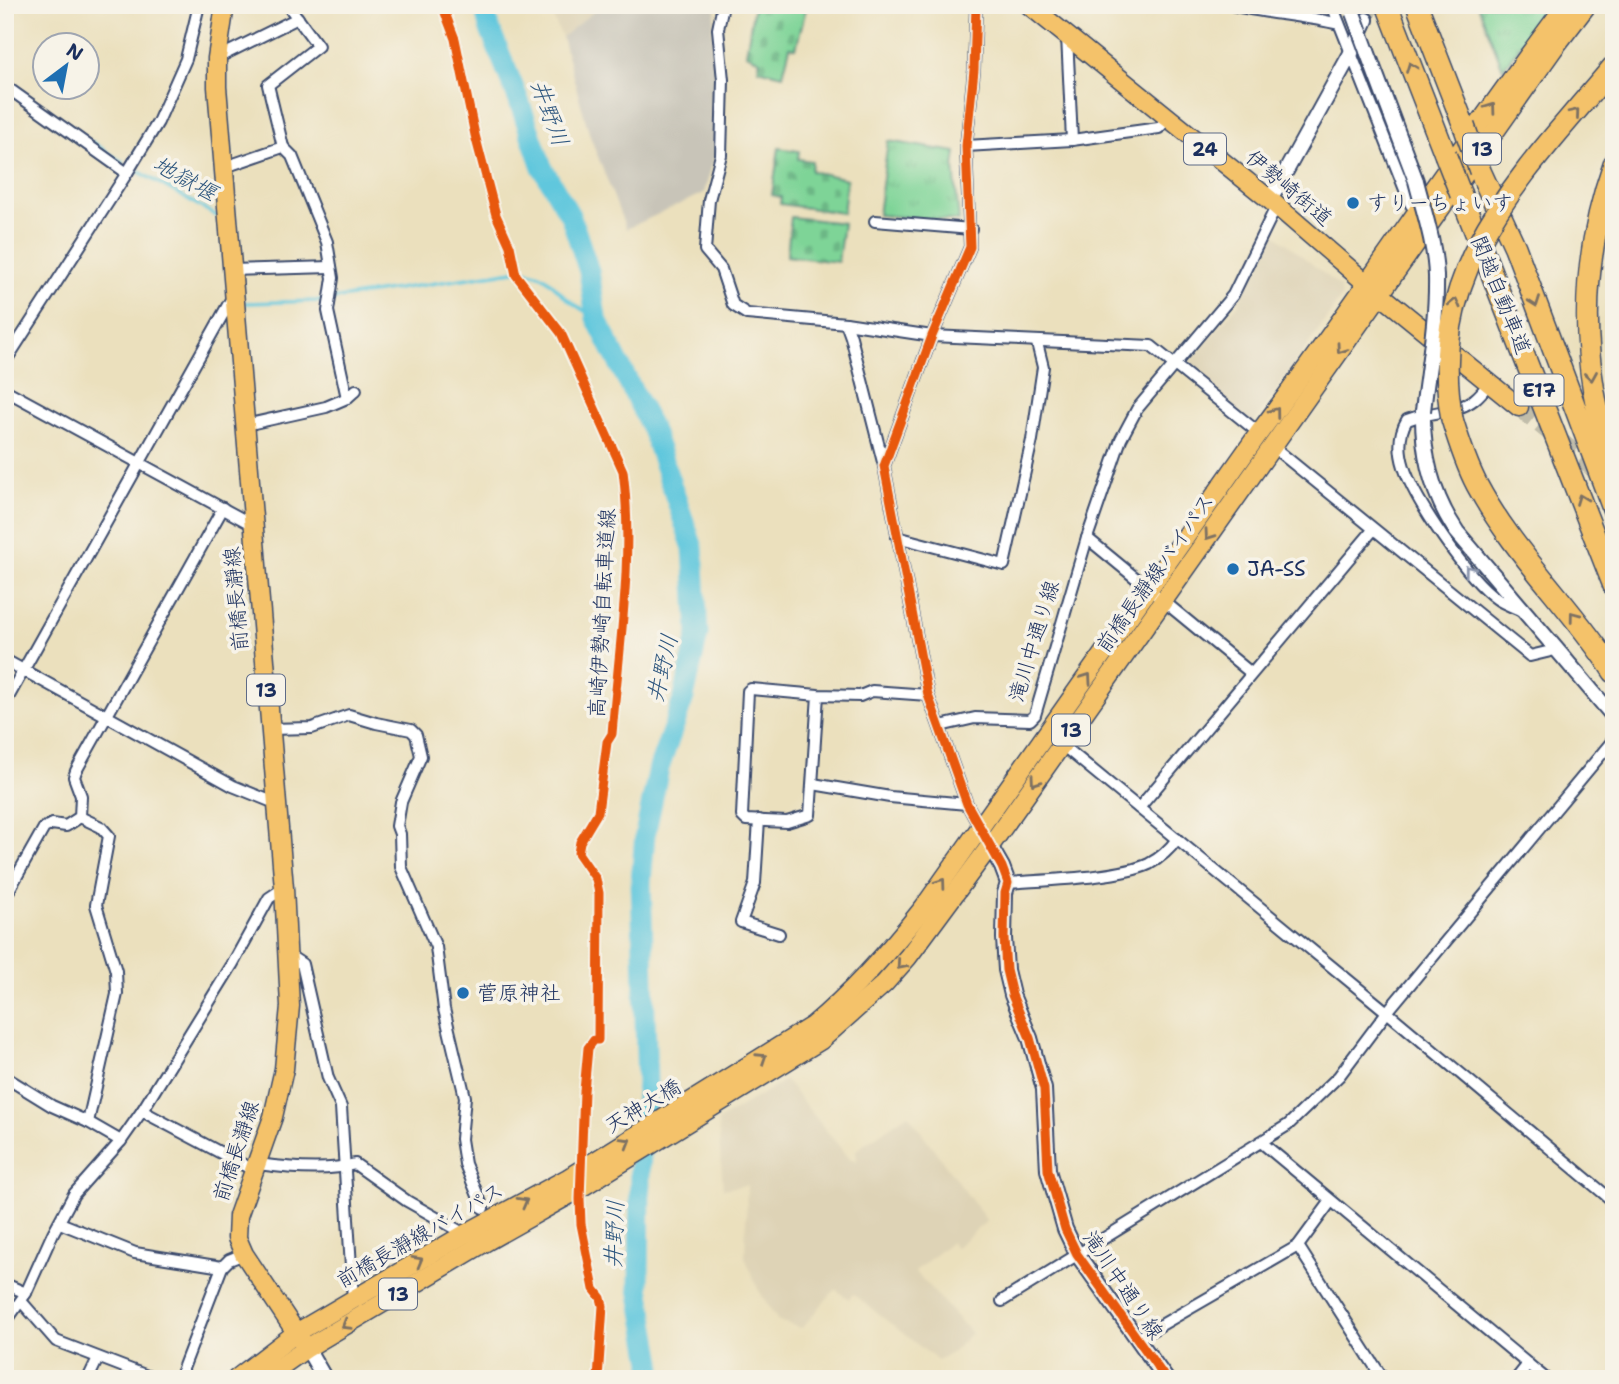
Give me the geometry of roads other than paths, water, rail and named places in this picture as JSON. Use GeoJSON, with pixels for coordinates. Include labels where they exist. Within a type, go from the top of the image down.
{"type":"FeatureCollection","features":[{"type":"Feature","properties":{"kind":"highway","name":"関越自動車道"},"geometry":{"type":"LineString","coordinates":[[1387,5],[1614,586]]}},
{"type":"Feature","properties":{"kind":"highway","name":"関越自動車道"},"geometry":{"type":"LineString","coordinates":[[1417,5],[1480,171],[1515,247],[1614,511]]}},
{"type":"Feature","properties":{"kind":"highway"},"geometry":{"type":"LineString","coordinates":[[1614,66],[1506,198],[1467,266],[1458,288],[1447,342],[1447,373],[1436,414],[1497,519],[1569,609],[1614,671]]}},
{"type":"Feature","properties":{"kind":"highway"},"geometry":{"type":"LineString","coordinates":[[1614,164],[1598,215],[1587,307],[1590,372],[1614,470]]}},
{"type":"Feature","properties":{"kind":"main road","name":"前橋長瀞線"},"geometry":{"type":"LineString","coordinates":[[225,5],[217,58],[216,88],[284,888],[290,1006],[284,1069],[273,1117],[238,1216],[237,1238],[244,1254],[307,1348]]}},
{"type":"Feature","properties":{"kind":"main road","name":"伊勢崎街道"},"geometry":{"type":"LineString","coordinates":[[1029,5],[1520,407]]}},
{"type":"Feature","properties":{"kind":"main road","name":"前橋長瀞線バイパス"},"geometry":{"type":"LineString","coordinates":[[705,1103],[839,1003],[902,935],[1156,595],[1272,446],[1373,288],[1566,5]]}},
{"type":"Feature","properties":{"kind":"main road","name":"前橋長瀞線バイパス"},"geometry":{"type":"LineString","coordinates":[[705,1103],[821,1040],[876,992],[908,957],[1061,744],[1259,433],[1373,288],[1587,5]]}},
{"type":"Feature","properties":{"kind":"main road","name":"天神大橋"},"geometry":{"type":"LineString","coordinates":[[568,1186],[705,1103]]}},
{"type":"Feature","properties":{"kind":"main road","name":"前橋長瀞線バイパス"},"geometry":{"type":"LineString","coordinates":[[296,1333],[465,1234],[568,1186]]}},
{"type":"Feature","properties":{"kind":"main road","name":"前橋長瀞線バイパス"},"geometry":{"type":"LineString","coordinates":[[307,1348],[489,1240],[568,1186]]}},
{"type":"Feature","properties":{"kind":"main road","name":"13"},"geometry":{"type":"LineString","coordinates":[[236,1379],[296,1333]]}},
{"type":"Feature","properties":{"kind":"main road","name":"13"},"geometry":{"type":"LineString","coordinates":[[263,1379],[307,1348]]}},
{"type":"Feature","properties":{"kind":"street"},"geometry":{"type":"LineString","coordinates":[[5,362],[158,122],[186,59],[199,5]]}},
{"type":"Feature","properties":{"kind":"street"},"geometry":{"type":"LineString","coordinates":[[245,425],[312,410],[352,394],[328,311],[333,293],[327,242],[292,156],[283,147],[268,85],[318,46],[288,5]]}},
{"type":"Feature","properties":{"kind":"street"},"geometry":{"type":"LineString","coordinates":[[723,5],[719,29],[723,80],[722,155],[709,200],[705,250],[721,269],[733,305],[747,314],[846,323],[932,337],[1151,346],[1259,433]]}},
{"type":"Feature","properties":{"kind":"street"},"geometry":{"type":"LineString","coordinates":[[884,466],[932,337],[970,247],[966,146],[974,70],[975,5]]}},
{"type":"Feature","properties":{"kind":"street"},"geometry":{"type":"LineString","coordinates":[[1231,5],[1255,11],[1302,15],[1339,24]]}},
{"type":"Feature","properties":{"kind":"street"},"geometry":{"type":"LineString","coordinates":[[1332,5],[1412,205]]}},
{"type":"Feature","properties":{"kind":"street"},"geometry":{"type":"LineString","coordinates":[[1356,13],[1367,51],[1416,181],[1430,233],[1436,273],[1436,414],[1424,453],[1434,490],[1457,532],[1614,717]]}},
{"type":"Feature","properties":{"kind":"street","name":"滝川中通り線"},"geometry":{"type":"LineString","coordinates":[[940,726],[975,718],[1030,720],[1035,715],[1087,538],[1121,439],[1137,409],[1233,295],[1273,203],[1350,55],[1356,13]]}},
{"type":"Feature","properties":{"kind":"street"},"geometry":{"type":"LineString","coordinates":[[217,58],[298,18]]}},
{"type":"Feature","properties":{"kind":"street"},"geometry":{"type":"LineString","coordinates":[[1067,36],[1072,140]]}},
{"type":"Feature","properties":{"kind":"street"},"geometry":{"type":"LineString","coordinates":[[5,86],[127,173]]}},
{"type":"Feature","properties":{"kind":"street"},"geometry":{"type":"LineString","coordinates":[[966,146],[1072,140],[1159,128],[1167,119]]}},
{"type":"Feature","properties":{"kind":"street"},"geometry":{"type":"LineString","coordinates":[[222,168],[283,147]]}},
{"type":"Feature","properties":{"kind":"street"},"geometry":{"type":"LineString","coordinates":[[875,221],[971,229]]}},
{"type":"Feature","properties":{"kind":"street"},"geometry":{"type":"LineString","coordinates":[[232,270],[331,267]]}},
{"type":"Feature","properties":{"kind":"street"},"geometry":{"type":"LineString","coordinates":[[5,703],[234,295]]}},
{"type":"Feature","properties":{"kind":"street"},"geometry":{"type":"LineString","coordinates":[[846,323],[884,466],[928,695],[967,804],[1008,883],[1127,870],[1149,864],[1177,839]]}},
{"type":"Feature","properties":{"kind":"street"},"geometry":{"type":"LineString","coordinates":[[897,537],[1004,565],[1032,440],[1043,367],[1037,343]]}},
{"type":"Feature","properties":{"kind":"street"},"geometry":{"type":"LineString","coordinates":[[1489,383],[1479,397],[1467,405],[1407,420],[1400,431],[1400,447],[1404,466],[1418,497],[1476,580],[1498,600],[1522,611]]}},
{"type":"Feature","properties":{"kind":"street"},"geometry":{"type":"LineString","coordinates":[[5,390],[253,525]]}},
{"type":"Feature","properties":{"kind":"street"},"geometry":{"type":"LineString","coordinates":[[1272,446],[1530,656],[1555,650]]}},
{"type":"Feature","properties":{"kind":"street"},"geometry":{"type":"LineString","coordinates":[[80,817],[81,796],[74,776],[223,508]]}},
{"type":"Feature","properties":{"kind":"street"},"geometry":{"type":"LineString","coordinates":[[1139,808],[1373,530]]}},
{"type":"Feature","properties":{"kind":"street"},"geometry":{"type":"LineString","coordinates":[[1087,538],[1251,673]]}},
{"type":"Feature","properties":{"kind":"street"},"geometry":{"type":"LineString","coordinates":[[5,660],[233,786],[275,803]]}},
{"type":"Feature","properties":{"kind":"street"},"geometry":{"type":"LineString","coordinates":[[818,695],[810,815],[787,822],[746,820],[742,816],[748,691],[751,688],[818,695],[860,696],[872,691],[928,695]]}},
{"type":"Feature","properties":{"kind":"street"},"geometry":{"type":"LineString","coordinates":[[270,729],[312,728],[349,715],[411,730],[416,735],[421,756],[401,802],[397,826],[400,834],[401,867],[436,947],[444,1009],[466,1097],[461,1139],[465,1164],[483,1208]]}},
{"type":"Feature","properties":{"kind":"street"},"geometry":{"type":"LineString","coordinates":[[1002,1301],[1288,1125],[1316,1101],[1614,739]]}},
{"type":"Feature","properties":{"kind":"street"},"geometry":{"type":"LineString","coordinates":[[1061,744],[1614,1202]]}},
{"type":"Feature","properties":{"kind":"street"},"geometry":{"type":"LineString","coordinates":[[813,783],[890,797],[967,804]]}},
{"type":"Feature","properties":{"kind":"street"},"geometry":{"type":"LineString","coordinates":[[5,897],[44,828],[52,824],[66,826],[80,817]]}},
{"type":"Feature","properties":{"kind":"street"},"geometry":{"type":"LineString","coordinates":[[80,817],[100,827],[108,836],[109,843],[96,905],[116,971],[117,993],[88,1122]]}},
{"type":"Feature","properties":{"kind":"street"},"geometry":{"type":"LineString","coordinates":[[760,820],[755,883],[741,922],[779,934]]}},
{"type":"Feature","properties":{"kind":"street","name":"滝川中通り線"},"geometry":{"type":"LineString","coordinates":[[1008,883],[1005,893],[1006,970],[1014,1003],[1030,1038],[1044,1089],[1048,1170],[1065,1229],[1077,1254],[1166,1379]]}},
{"type":"Feature","properties":{"kind":"street"},"geometry":{"type":"LineString","coordinates":[[5,1323],[24,1297],[74,1194],[121,1141],[142,1111],[232,965],[269,898],[284,888]]}},
{"type":"Feature","properties":{"kind":"street"},"geometry":{"type":"LineString","coordinates":[[287,954],[302,964],[328,1078],[341,1107],[353,1299]]}},
{"type":"Feature","properties":{"kind":"street"},"geometry":{"type":"LineString","coordinates":[[5,1077],[121,1141]]}},
{"type":"Feature","properties":{"kind":"street"},"geometry":{"type":"LineString","coordinates":[[142,1111],[257,1168],[345,1167],[355,1164],[407,1201],[465,1234]]}},
{"type":"Feature","properties":{"kind":"street"},"geometry":{"type":"LineString","coordinates":[[1261,1142],[1546,1379]]}},
{"type":"Feature","properties":{"kind":"street"},"geometry":{"type":"LineString","coordinates":[[1137,1339],[1298,1246],[1331,1201]]}},
{"type":"Feature","properties":{"kind":"street"},"geometry":{"type":"LineString","coordinates":[[60,1223],[135,1253],[222,1267]]}},
{"type":"Feature","properties":{"kind":"street"},"geometry":{"type":"LineString","coordinates":[[1298,1246],[1383,1379]]}},
{"type":"Feature","properties":{"kind":"street"},"geometry":{"type":"LineString","coordinates":[[179,1379],[222,1267],[229,1260],[244,1254]]}},
{"type":"Feature","properties":{"kind":"street"},"geometry":{"type":"LineString","coordinates":[[5,1284],[24,1297],[56,1342],[155,1379]]}},
{"type":"Feature","properties":{"kind":"street"},"geometry":{"type":"LineString","coordinates":[[307,1348],[325,1379]]}},
{"type":"Feature","properties":{"kind":"street"},"geometry":{"type":"LineString","coordinates":[[88,1379],[98,1358]]}},
{"type":"Feature","properties":{"kind":"street"},"geometry":{"type":"LineString","coordinates":[[1516,1379],[1528,1364]]}},
{"type":"Feature","properties":{"kind":"waterway","name":"井野川"},"geometry":{"type":"LineString","coordinates":[[484,5],[489,27],[542,167],[571,217],[589,271],[596,318],[652,429],[693,548],[698,634],[684,697],[659,768],[645,835],[641,882],[647,1084],[640,1167],[639,1288],[652,1362],[651,1379]]}},
{"type":"Feature","properties":{"kind":"waterway","name":"地獄堰"},"geometry":{"type":"LineString","coordinates":[[92,142],[123,163]]}},
{"type":"Feature","properties":{"kind":"waterway","name":"地獄堰"},"geometry":{"type":"LineString","coordinates":[[136,170],[217,216]]}},
{"type":"Feature","properties":{"kind":"waterway"},"geometry":{"type":"LineString","coordinates":[[245,303],[320,301],[520,270],[545,278],[570,301],[596,318]]}},
{"type":"Feature","properties":{"kind":"tunnel"},"geometry":{"type":"LineString","coordinates":[[1366,20],[1373,5]]}},
{"type":"Feature","properties":{"kind":"tunnel"},"geometry":{"type":"LineString","coordinates":[[1519,407],[1600,474]]}},
{"type":"Feature","properties":{"kind":"place","name":"すりーちょいす"},"geometry":{"type":"Point","coordinates":[1353,203]}},
{"type":"Feature","properties":{"kind":"place","name":"JA-SS"},"geometry":{"type":"Point","coordinates":[1233,569]}},
{"type":"Feature","properties":{"kind":"place","name":"菅原神社"},"geometry":{"type":"Point","coordinates":[463,993]}}]}
